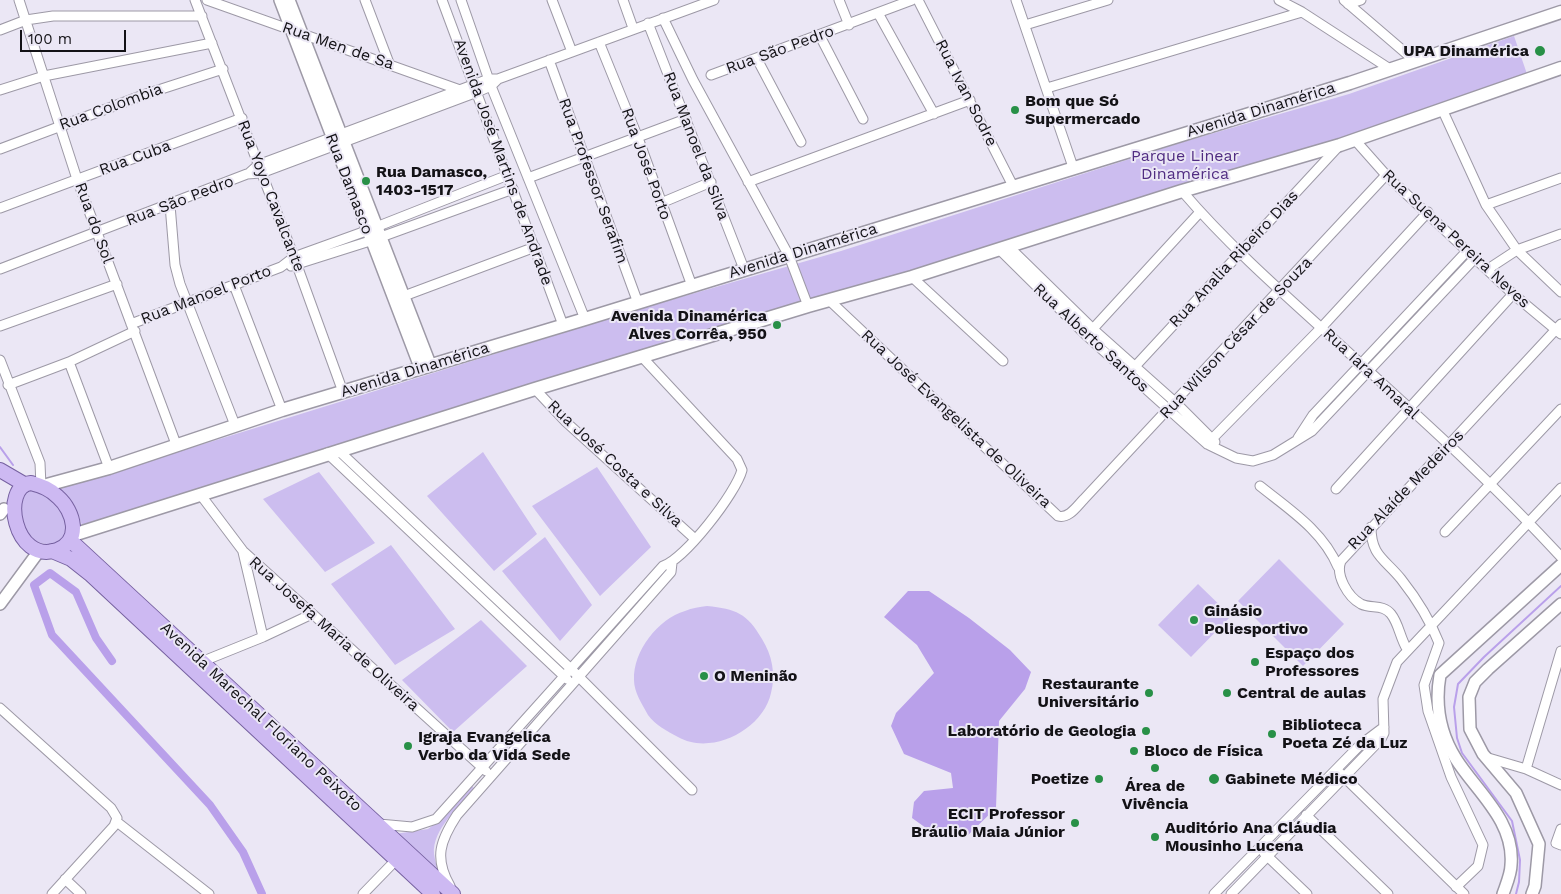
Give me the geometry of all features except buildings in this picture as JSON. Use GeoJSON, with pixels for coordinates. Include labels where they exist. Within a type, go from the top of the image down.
{"type":"FeatureCollection","features":[{"type":"Feature","properties":{"kind":"main road","name":"Avenida Dinamérica"},"geometry":{"type":"LineString","coordinates":[[42,486],[109,468],[282,410],[638,303],[1390,69],[1561,12]]}},
{"type":"Feature","properties":{"kind":"main road"},"geometry":{"type":"LineString","coordinates":[[72,537],[200,494],[535,389],[643,358],[808,306],[912,277],[1182,191],[1340,145],[1561,68]]}},
{"type":"Feature","properties":{"kind":"main road"},"geometry":{"type":"LineString","coordinates":[[0,470],[24,484],[42,486],[60,498],[73,520],[72,537],[66,545],[45,551],[24,544],[13,533],[5,517],[3,505],[12,490],[24,484]]}},
{"type":"Feature","properties":{"kind":"main road","name":"Avenida Marechal Floriano Peixoto"},"geometry":{"type":"LineString","coordinates":[[72,537],[202,662],[454,894]]}},
{"type":"Feature","properties":{"kind":"main road","name":"Avenida Marechal Floriano Peixoto"},"geometry":{"type":"LineString","coordinates":[[45,551],[72,559],[90,574],[433,894]]}},
{"type":"Feature","properties":{"kind":"street","name":"Rua do Sol"},"geometry":{"type":"LineString","coordinates":[[20,0],[78,179],[176,444]]}},
{"type":"Feature","properties":{"kind":"street","name":"Rua Yoyo Cavalcante"},"geometry":{"type":"LineString","coordinates":[[195,0],[296,261],[343,392]]}},
{"type":"Feature","properties":{"kind":"street","name":"Rua Men de Sa"},"geometry":{"type":"LineString","coordinates":[[207,0],[388,63],[462,93]]}},
{"type":"Feature","properties":{"kind":"street","name":"Rua Damasco"},"geometry":{"type":"LineString","coordinates":[[280,0],[296,32],[425,366]]}},
{"type":"Feature","properties":{"kind":"street","name":"Rua Damasco"},"geometry":{"type":"LineString","coordinates":[[289,0],[296,32]]}},
{"type":"Feature","properties":{"kind":"street"},"geometry":{"type":"LineString","coordinates":[[365,0],[388,63]]}},
{"type":"Feature","properties":{"kind":"street","name":"Avenida José Martins de Andrade"},"geometry":{"type":"LineString","coordinates":[[442,0],[563,325]]}},
{"type":"Feature","properties":{"kind":"street"},"geometry":{"type":"LineString","coordinates":[[461,0],[528,178],[585,319]]}},
{"type":"Feature","properties":{"kind":"street"},"geometry":{"type":"LineString","coordinates":[[552,0],[572,52]]}},
{"type":"Feature","properties":{"kind":"street"},"geometry":{"type":"LineString","coordinates":[[623,0],[633,28]]}},
{"type":"Feature","properties":{"kind":"street"},"geometry":{"type":"LineString","coordinates":[[648,23],[714,0]]}},
{"type":"Feature","properties":{"kind":"street","name":"Rua São Pedro"},"geometry":{"type":"LineString","coordinates":[[839,0],[849,25]]}},
{"type":"Feature","properties":{"kind":"street","name":"Rua São Pedro"},"geometry":{"type":"LineString","coordinates":[[711,76],[912,0]]}},
{"type":"Feature","properties":{"kind":"street","name":"Rua Ivan Sodre"},"geometry":{"type":"LineString","coordinates":[[918,0],[1013,186]]}},
{"type":"Feature","properties":{"kind":"street"},"geometry":{"type":"LineString","coordinates":[[1016,0],[1073,167]]}},
{"type":"Feature","properties":{"kind":"street"},"geometry":{"type":"LineString","coordinates":[[1025,25],[1108,0]]}},
{"type":"Feature","properties":{"kind":"street"},"geometry":{"type":"LineString","coordinates":[[1279,0],[1302,12],[1390,69]]}},
{"type":"Feature","properties":{"kind":"street"},"geometry":{"type":"LineString","coordinates":[[1346,2],[1361,0]]}},
{"type":"Feature","properties":{"kind":"street"},"geometry":{"type":"LineString","coordinates":[[1346,2],[1415,61]]}},
{"type":"Feature","properties":{"kind":"street"},"geometry":{"type":"LineString","coordinates":[[1047,88],[1302,12]]}},
{"type":"Feature","properties":{"kind":"street"},"geometry":{"type":"LineString","coordinates":[[878,13],[934,114]]}},
{"type":"Feature","properties":{"kind":"street"},"geometry":{"type":"LineString","coordinates":[[0,30],[26,20],[53,16],[202,16]]}},
{"type":"Feature","properties":{"kind":"street"},"geometry":{"type":"LineString","coordinates":[[663,18],[748,182],[789,256],[808,306]]}},
{"type":"Feature","properties":{"kind":"street","name":"Rua São Pedro"},"geometry":{"type":"LineString","coordinates":[[0,269],[648,23]]}},
{"type":"Feature","properties":{"kind":"street","name":"Rua Manoel da Silva"},"geometry":{"type":"LineString","coordinates":[[648,23],[744,269]]}},
{"type":"Feature","properties":{"kind":"street"},"geometry":{"type":"LineString","coordinates":[[820,36],[863,119]]}},
{"type":"Feature","properties":{"kind":"street","name":"Rua José Porto"},"geometry":{"type":"LineString","coordinates":[[599,42],[638,138],[692,286]]}},
{"type":"Feature","properties":{"kind":"street"},"geometry":{"type":"LineString","coordinates":[[0,90],[44,76],[212,43]]}},
{"type":"Feature","properties":{"kind":"street"},"geometry":{"type":"LineString","coordinates":[[757,59],[801,142]]}},
{"type":"Feature","properties":{"kind":"street","name":"Rua Professor Serafim"},"geometry":{"type":"LineString","coordinates":[[548,60],[638,303]]}},
{"type":"Feature","properties":{"kind":"street","name":"Rua Colombia"},"geometry":{"type":"LineString","coordinates":[[0,149],[146,94],[223,69]]}},
{"type":"Feature","properties":{"kind":"street"},"geometry":{"type":"LineString","coordinates":[[748,182],[970,100]]}},
{"type":"Feature","properties":{"kind":"street"},"geometry":{"type":"LineString","coordinates":[[1442,109],[1486,205],[1517,250],[1561,292]]}},
{"type":"Feature","properties":{"kind":"street","name":"Rua Cuba"},"geometry":{"type":"LineString","coordinates":[[0,208],[242,118]]}},
{"type":"Feature","properties":{"kind":"street"},"geometry":{"type":"LineString","coordinates":[[528,178],[686,119]]}},
{"type":"Feature","properties":{"kind":"street","name":"Rua Suena Pereira Neves"},"geometry":{"type":"LineString","coordinates":[[1355,140],[1386,175],[1428,212],[1513,294],[1559,329]]}},
{"type":"Feature","properties":{"kind":"street","name":"Rua Analia Ribeiro Dias"},"geometry":{"type":"LineString","coordinates":[[1131,370],[1340,145]]}},
{"type":"Feature","properties":{"kind":"street","name":"Rua Manoel Porto"},"geometry":{"type":"LineString","coordinates":[[373,234],[508,175]]}},
{"type":"Feature","properties":{"kind":"street","name":"Rua Wilson César de Souza"},"geometry":{"type":"LineString","coordinates":[[1084,499],[1386,175]]}},
{"type":"Feature","properties":{"kind":"street"},"geometry":{"type":"LineString","coordinates":[[1486,205],[1561,178]]}},
{"type":"Feature","properties":{"kind":"street"},"geometry":{"type":"LineString","coordinates":[[661,203],[710,182]]}},
{"type":"Feature","properties":{"kind":"street","name":"Rua Manoel Porto"},"geometry":{"type":"LineString","coordinates":[[8,385],[69,362],[133,327],[234,285],[373,234],[513,188]]}},
{"type":"Feature","properties":{"kind":"street","name":"Rua Iara Amaral"},"geometry":{"type":"LineString","coordinates":[[1182,191],[1200,212],[1280,290],[1490,483],[1561,557]]}},
{"type":"Feature","properties":{"kind":"street"},"geometry":{"type":"LineString","coordinates":[[170,205],[175,265],[187,304],[235,425]]}},
{"type":"Feature","properties":{"kind":"street"},"geometry":{"type":"LineString","coordinates":[[1004,247],[1040,276],[1090,333],[1200,212]]}},
{"type":"Feature","properties":{"kind":"street"},"geometry":{"type":"LineString","coordinates":[[1428,212],[1321,328],[1210,441],[1219,449],[1236,458],[1253,461],[1273,455],[1312,430],[1475,258]]}},
{"type":"Feature","properties":{"kind":"street","name":"Rua Damasco"},"geometry":{"type":"LineString","coordinates":[[373,234],[404,296],[425,366]]}},
{"type":"Feature","properties":{"kind":"street"},"geometry":{"type":"LineString","coordinates":[[1488,269],[1517,250],[1561,234]]}},
{"type":"Feature","properties":{"kind":"street","name":"Rua Alberto Santos"},"geometry":{"type":"LineString","coordinates":[[1004,247],[1032,284],[1090,333],[1210,441]]}},
{"type":"Feature","properties":{"kind":"street"},"geometry":{"type":"LineString","coordinates":[[404,296],[535,248]]}},
{"type":"Feature","properties":{"kind":"street"},"geometry":{"type":"LineString","coordinates":[[1298,439],[1313,415],[1467,251]]}},
{"type":"Feature","properties":{"kind":"street"},"geometry":{"type":"LineString","coordinates":[[1032,284],[1040,276]]}},
{"type":"Feature","properties":{"kind":"street"},"geometry":{"type":"LineString","coordinates":[[912,277],[1003,361]]}},
{"type":"Feature","properties":{"kind":"street"},"geometry":{"type":"LineString","coordinates":[[0,326],[116,284]]}},
{"type":"Feature","properties":{"kind":"street"},"geometry":{"type":"LineString","coordinates":[[234,285],[282,410]]}},
{"type":"Feature","properties":{"kind":"street"},"geometry":{"type":"LineString","coordinates":[[1336,489],[1513,294]]}},
{"type":"Feature","properties":{"kind":"street","name":"Rua José Evangelista de Oliveira"},"geometry":{"type":"LineString","coordinates":[[829,300],[1058,516],[1066,516],[1084,499]]}},
{"type":"Feature","properties":{"kind":"street","name":"Rua Alaíde Medeiros"},"geometry":{"type":"LineString","coordinates":[[1407,649],[1391,614],[1381,608],[1358,601],[1341,580],[1338,567],[1344,556],[1559,329]]}},
{"type":"Feature","properties":{"kind":"street"},"geometry":{"type":"LineString","coordinates":[[376,824],[412,827],[431,821],[482,768],[663,566],[672,563],[695,539],[729,495],[740,476],[741,465],[737,459],[643,358]]}},
{"type":"Feature","properties":{"kind":"street"},"geometry":{"type":"LineString","coordinates":[[0,360],[8,385],[40,463],[42,486]]}},
{"type":"Feature","properties":{"kind":"street"},"geometry":{"type":"LineString","coordinates":[[69,362],[109,468]]}},
{"type":"Feature","properties":{"kind":"street","name":"Rua José Costa e Silva"},"geometry":{"type":"LineString","coordinates":[[535,389],[566,422],[695,539]]}},
{"type":"Feature","properties":{"kind":"street"},"geometry":{"type":"LineString","coordinates":[[1445,532],[1561,409]]}},
{"type":"Feature","properties":{"kind":"street"},"geometry":{"type":"LineString","coordinates":[[333,452],[571,669],[692,790]]}},
{"type":"Feature","properties":{"kind":"street"},"geometry":{"type":"LineString","coordinates":[[1260,486],[1310,526],[1332,554],[1338,567]]}},
{"type":"Feature","properties":{"kind":"street"},"geometry":{"type":"LineString","coordinates":[[1231,894],[1343,776],[1381,739],[1384,733],[1383,699],[1397,662],[1407,649],[1561,488]]}},
{"type":"Feature","properties":{"kind":"street","name":"Rua Josefa Maria de Oliveira"},"geometry":{"type":"LineString","coordinates":[[200,494],[242,551],[491,776]]}},
{"type":"Feature","properties":{"kind":"street"},"geometry":{"type":"LineString","coordinates":[[395,510],[572,684]]}},
{"type":"Feature","properties":{"kind":"street"},"geometry":{"type":"LineString","coordinates":[[1371,527],[1371,542],[1378,557],[1401,579],[1432,624],[1439,643],[1424,685],[1428,710],[1451,777],[1483,844],[1478,866],[1456,887]]}},
{"type":"Feature","properties":{"kind":"street"},"geometry":{"type":"LineString","coordinates":[[0,604],[45,551]]}},
{"type":"Feature","properties":{"kind":"street","name":"Rua Josefa Maria de Oliveira"},"geometry":{"type":"LineString","coordinates":[[242,551],[263,637]]}},
{"type":"Feature","properties":{"kind":"street"},"geometry":{"type":"LineString","coordinates":[[1332,554],[1344,556]]}},
{"type":"Feature","properties":{"kind":"street"},"geometry":{"type":"LineString","coordinates":[[454,894],[442,869],[442,845],[446,833],[457,816],[671,572],[672,563]]}},
{"type":"Feature","properties":{"kind":"street"},"geometry":{"type":"LineString","coordinates":[[1503,894],[1511,864],[1506,832],[1484,795],[1456,759],[1441,730],[1436,695],[1440,674],[1561,565]]}},
{"type":"Feature","properties":{"kind":"street"},"geometry":{"type":"LineString","coordinates":[[1532,894],[1535,886],[1539,844],[1516,793],[1484,757],[1470,729],[1469,697],[1475,682],[1561,604]]}},
{"type":"Feature","properties":{"kind":"street"},"geometry":{"type":"LineString","coordinates":[[202,662],[312,614]]}},
{"type":"Feature","properties":{"kind":"street"},"geometry":{"type":"LineString","coordinates":[[597,639],[606,646]]}},
{"type":"Feature","properties":{"kind":"street"},"geometry":{"type":"LineString","coordinates":[[1526,769],[1561,651]]}},
{"type":"Feature","properties":{"kind":"street"},"geometry":{"type":"LineString","coordinates":[[0,708],[111,808],[117,822],[209,894]]}},
{"type":"Feature","properties":{"kind":"street"},"geometry":{"type":"LineString","coordinates":[[1214,894],[1360,745],[1384,727]]}},
{"type":"Feature","properties":{"kind":"street"},"geometry":{"type":"LineString","coordinates":[[1360,745],[1367,752]]}},
{"type":"Feature","properties":{"kind":"street"},"geometry":{"type":"LineString","coordinates":[[1484,757],[1526,769],[1561,785]]}},
{"type":"Feature","properties":{"kind":"street"},"geometry":{"type":"LineString","coordinates":[[1336,769],[1464,894]]}},
{"type":"Feature","properties":{"kind":"street"},"geometry":{"type":"LineString","coordinates":[[1306,815],[1388,894]]}},
{"type":"Feature","properties":{"kind":"street"},"geometry":{"type":"LineString","coordinates":[[52,894],[117,822]]}},
{"type":"Feature","properties":{"kind":"street"},"geometry":{"type":"LineString","coordinates":[[1539,844],[1559,844],[1561,829]]}},
{"type":"Feature","properties":{"kind":"street"},"geometry":{"type":"LineString","coordinates":[[1259,850],[1307,894]]}},
{"type":"Feature","properties":{"kind":"street"},"geometry":{"type":"LineString","coordinates":[[362,894],[396,860]]}},
{"type":"Feature","properties":{"kind":"street"},"geometry":{"type":"LineString","coordinates":[[65,879],[81,894]]}},
{"type":"Feature","properties":{"kind":"green space","name":"Parque Linear Dinamérica"},"geometry":{"type":"Polygon","coordinates":[[[1514,36],[1527,74],[1317,146],[83,529],[74,506],[63,492],[58,489],[650,306],[841,251],[1183,142],[1349,94],[1514,36]]]}},
{"type":"Feature","properties":{"kind":"green space"},"geometry":{"type":"Polygon","coordinates":[[[483,452],[537,534],[494,571],[427,496],[483,452]]]}},
{"type":"Feature","properties":{"kind":"green space"},"geometry":{"type":"Polygon","coordinates":[[[597,467],[651,547],[600,596],[532,506],[597,467]]]}},
{"type":"Feature","properties":{"kind":"green space"},"geometry":{"type":"Polygon","coordinates":[[[319,472],[375,543],[325,572],[263,499],[319,472]]]}},
{"type":"Feature","properties":{"kind":"green space"},"geometry":{"type":"Polygon","coordinates":[[[30,489],[54,496],[69,528],[61,544],[42,543],[24,536],[14,499],[30,489]]]}},
{"type":"Feature","properties":{"kind":"green space"},"geometry":{"type":"Polygon","coordinates":[[[545,537],[592,605],[560,641],[502,571],[545,537]]]}},
{"type":"Feature","properties":{"kind":"green space"},"geometry":{"type":"Polygon","coordinates":[[[391,545],[455,629],[395,665],[331,584],[391,545]]]}},
{"type":"Feature","properties":{"kind":"green space"},"geometry":{"type":"Polygon","coordinates":[[[1279,559],[1344,624],[1303,666],[1238,601],[1279,559]]]}},
{"type":"Feature","properties":{"kind":"green space","name":"Ginásio Poliesportivo"},"geometry":{"type":"Polygon","coordinates":[[[1198,584],[1231,616],[1191,657],[1158,625],[1198,584]]]}},
{"type":"Feature","properties":{"kind":"green space","name":"O Meninão"},"geometry":{"type":"Polygon","coordinates":[[[707,606],[733,611],[751,623],[757,630],[768,652],[772,665],[773,679],[771,693],[766,706],[758,718],[734,736],[720,741],[705,743],[691,742],[678,737],[654,722],[639,698],[634,680],[638,658],[649,638],[657,629],[675,615],[690,609],[707,606]]]}},
{"type":"Feature","properties":{"kind":"green space"},"geometry":{"type":"Polygon","coordinates":[[[481,620],[527,666],[453,732],[402,680],[481,620]]]}},
{"type":"Feature","properties":{"kind":"green space"},"geometry":{"type":"Polygon","coordinates":[[[472,786],[475,789],[448,818],[437,836],[434,854],[441,877],[395,834],[428,829],[440,820],[472,786]]]}},
{"type":"Feature","properties":{"kind":"shaded area"},"geometry":{"type":"Polygon","coordinates":[[[908,591],[929,591],[969,618],[1010,650],[1031,672],[1025,689],[999,721],[996,808],[965,838],[940,838],[912,818],[914,802],[924,791],[953,788],[951,773],[904,754],[891,726],[896,713],[934,673],[917,645],[884,617],[908,591]]]}},
{"type":"Feature","properties":{"kind":"waterway"},"geometry":{"type":"LineString","coordinates":[[0,447],[13,465]]}},
{"type":"Feature","properties":{"kind":"waterway"},"geometry":{"type":"LineString","coordinates":[[112,661],[96,638],[76,592],[50,573],[34,585],[52,635],[210,805],[243,852],[262,894]]}},
{"type":"Feature","properties":{"kind":"waterway"},"geometry":{"type":"LineString","coordinates":[[1516,894],[1519,882],[1520,860],[1512,821],[1462,753],[1457,738],[1454,707],[1458,684],[1484,657],[1561,586]]}},
{"type":"Feature","properties":{"kind":"place","name":"UPA Dinamérica"},"geometry":{"type":"Point","coordinates":[1540,51]}},
{"type":"Feature","properties":{"kind":"place","name":"Bom que Só Supermercado"},"geometry":{"type":"Point","coordinates":[1015,110]}},
{"type":"Feature","properties":{"kind":"place","name":"Rua Damasco, 1403-1517"},"geometry":{"type":"Point","coordinates":[366,181]}},
{"type":"Feature","properties":{"kind":"place","name":"Avenida Dinamérica Alves Corrêa, 950"},"geometry":{"type":"Point","coordinates":[777,325]}},
{"type":"Feature","properties":{"kind":"place","name":"Ginásio Poliesportivo"},"geometry":{"type":"Point","coordinates":[1194,620]}},
{"type":"Feature","properties":{"kind":"place","name":"Espaço dos Professores"},"geometry":{"type":"Point","coordinates":[1255,662]}},
{"type":"Feature","properties":{"kind":"place","name":"O Meninão"},"geometry":{"type":"Point","coordinates":[704,676]}},
{"type":"Feature","properties":{"kind":"place","name":"Restaurante Universitário"},"geometry":{"type":"Point","coordinates":[1149,693]}},
{"type":"Feature","properties":{"kind":"place","name":"Central de aulas"},"geometry":{"type":"Point","coordinates":[1227,693]}},
{"type":"Feature","properties":{"kind":"place","name":"Laboratório de Geologia"},"geometry":{"type":"Point","coordinates":[1146,731]}},
{"type":"Feature","properties":{"kind":"place","name":"Biblioteca Poeta Zé da Luz"},"geometry":{"type":"Point","coordinates":[1272,734]}},
{"type":"Feature","properties":{"kind":"place","name":"Igraja Evangelica Verbo da Vida Sede"},"geometry":{"type":"Point","coordinates":[408,746]}},
{"type":"Feature","properties":{"kind":"place","name":"Bloco de Física"},"geometry":{"type":"Point","coordinates":[1134,751]}},
{"type":"Feature","properties":{"kind":"place","name":"Área de Vivência"},"geometry":{"type":"Point","coordinates":[1155,768]}},
{"type":"Feature","properties":{"kind":"place","name":"Poetize"},"geometry":{"type":"Point","coordinates":[1099,779]}},
{"type":"Feature","properties":{"kind":"place","name":"Gabinete Médico"},"geometry":{"type":"Point","coordinates":[1214,779]}},
{"type":"Feature","properties":{"kind":"place","name":"ECIT Professor Bráulio Maia Júnior"},"geometry":{"type":"Point","coordinates":[1075,823]}},
{"type":"Feature","properties":{"kind":"place","name":"Auditório Ana Cláudia Mousinho Lucena"},"geometry":{"type":"Point","coordinates":[1155,837]}}]}
